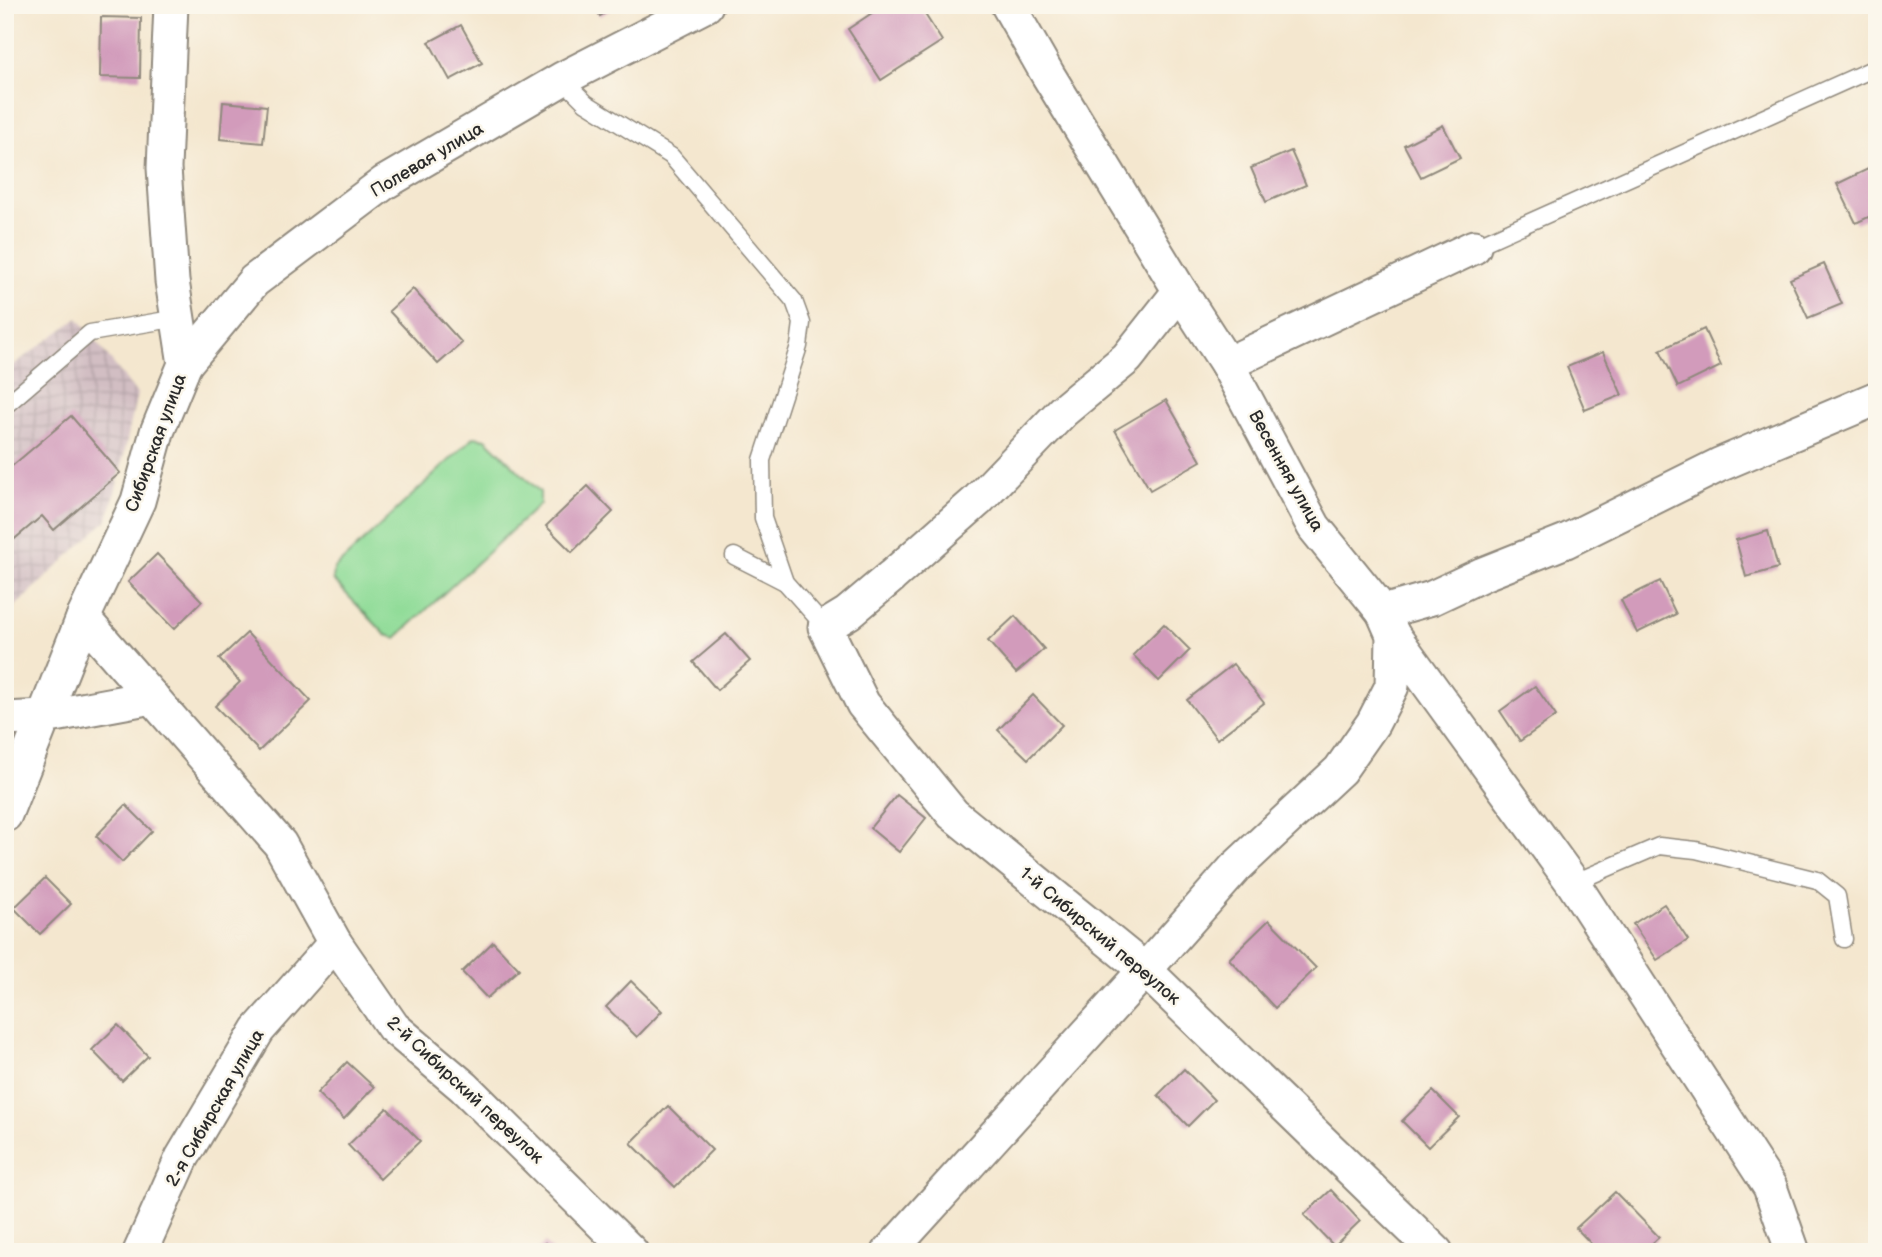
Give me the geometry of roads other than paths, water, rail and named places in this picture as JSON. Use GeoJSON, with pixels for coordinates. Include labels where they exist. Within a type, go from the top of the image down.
{"type":"FeatureCollection","features":[{"type":"Feature","properties":{"kind":"street","name":"Сибирская улица"},"geometry":{"type":"LineString","coordinates":[[5,815],[83,618],[138,501],[157,432],[185,364],[172,281],[164,168],[171,5]]}},
{"type":"Feature","properties":{"kind":"street","name":"Полевая улица"},"geometry":{"type":"LineString","coordinates":[[185,364],[254,281],[384,183],[562,79],[706,5]]}},
{"type":"Feature","properties":{"kind":"street","name":"Весенняя улица"},"geometry":{"type":"LineString","coordinates":[[1008,5],[1048,75],[1227,364],[1314,527],[1388,624],[1573,883],[1770,1187],[1793,1252]]}},
{"type":"Feature","properties":{"kind":"street"},"geometry":{"type":"LineString","coordinates":[[1227,364],[1474,247]]}},
{"type":"Feature","properties":{"kind":"street"},"geometry":{"type":"LineString","coordinates":[[825,627],[848,613],[977,501],[1063,411],[1127,358],[1180,291]]}},
{"type":"Feature","properties":{"kind":"street"},"geometry":{"type":"LineString","coordinates":[[889,1252],[1235,868],[1340,770],[1373,723],[1391,686],[1388,624],[1432,598],[1483,574],[1566,541],[1719,465],[1877,398]]}},
{"type":"Feature","properties":{"kind":"street","name":"2-й Сибирский переулок"},"geometry":{"type":"LineString","coordinates":[[83,618],[280,844],[335,943],[393,1027],[464,1087],[631,1252]]}},
{"type":"Feature","properties":{"kind":"street","name":"1-й Сибирский переулок"},"geometry":{"type":"LineString","coordinates":[[825,627],[863,704],[953,814],[1145,970],[1436,1252]]}},
{"type":"Feature","properties":{"kind":"street"},"geometry":{"type":"LineString","coordinates":[[5,719],[44,717],[152,697]]}},
{"type":"Feature","properties":{"kind":"street","name":"2-я Сибирская улица"},"geometry":{"type":"LineString","coordinates":[[140,1252],[183,1158],[258,1030],[335,943]]}},
{"type":"Feature","properties":{"kind":"lane"},"geometry":{"type":"LineString","coordinates":[[1474,247],[1877,66]]}},
{"type":"Feature","properties":{"kind":"lane"},"geometry":{"type":"LineString","coordinates":[[562,79],[586,103],[671,156],[794,301],[802,323],[799,346],[762,460],[763,518],[785,582]]}},
{"type":"Feature","properties":{"kind":"lane"},"geometry":{"type":"LineString","coordinates":[[5,406],[90,333],[178,318]]}},
{"type":"Feature","properties":{"kind":"lane"},"geometry":{"type":"LineString","coordinates":[[734,556],[785,582],[825,627]]}},
{"type":"Feature","properties":{"kind":"lane"},"geometry":{"type":"LineString","coordinates":[[1573,883],[1659,846],[1696,850],[1817,880],[1837,896],[1843,939]]}}]}
